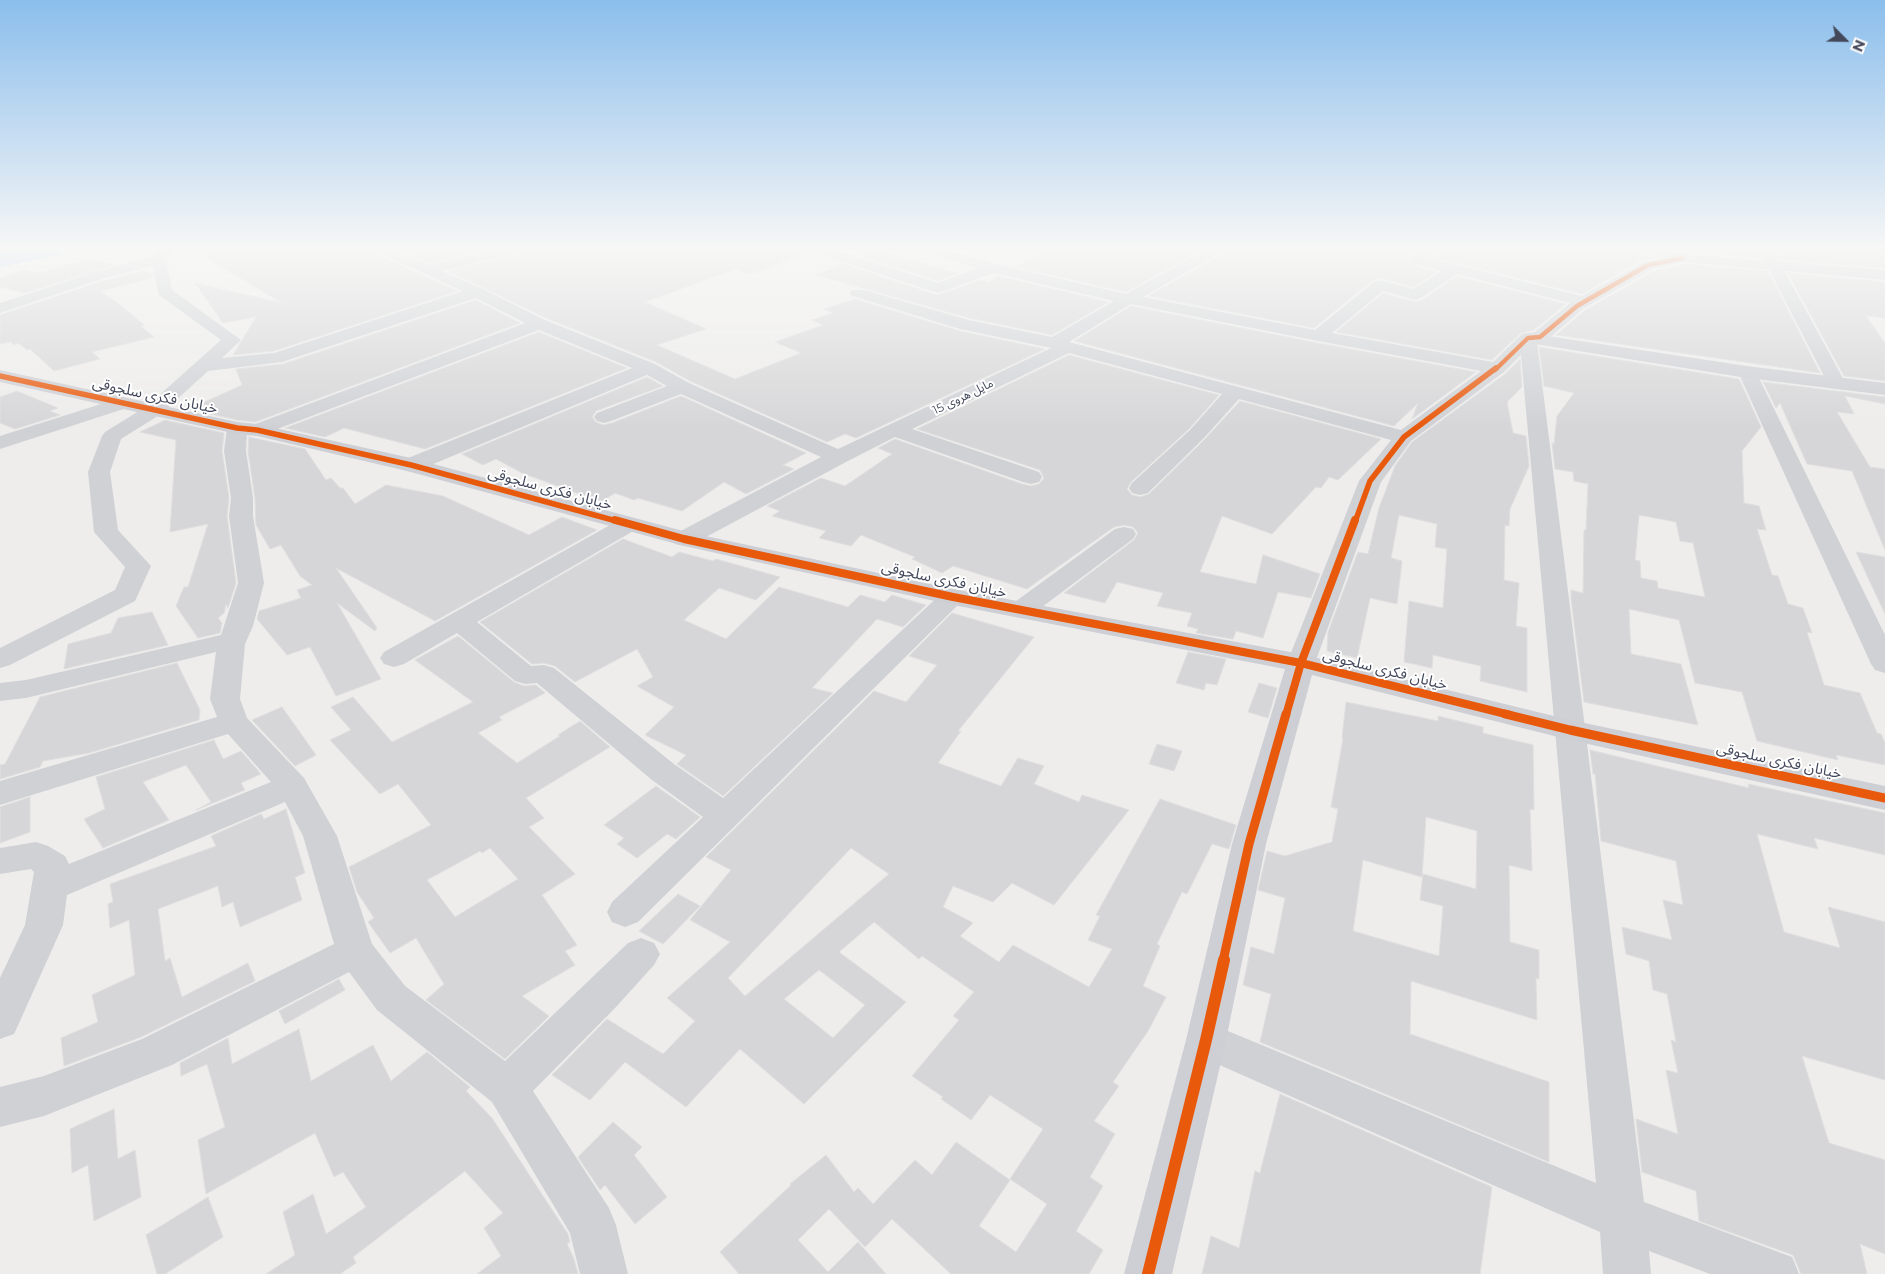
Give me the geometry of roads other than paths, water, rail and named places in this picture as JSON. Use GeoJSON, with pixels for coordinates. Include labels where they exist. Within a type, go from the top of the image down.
{"type":"FeatureCollection","features":[{"type":"Feature","properties":{"kind":"street"},"geometry":{"type":"LineString","coordinates":[[0,659],[126,595],[138,566],[106,532],[99,472],[112,436],[154,410],[232,340],[189,309]]}},
{"type":"Feature","properties":{"kind":"street"},"geometry":{"type":"LineString","coordinates":[[203,366],[276,358],[424,309]]}},
{"type":"Feature","properties":{"kind":"street"},"geometry":{"type":"LineString","coordinates":[[511,309],[539,324],[648,368],[682,387],[838,457]]}},
{"type":"Feature","properties":{"kind":"street"},"geometry":{"type":"LineString","coordinates":[[912,309],[966,326],[1061,345],[1404,437]]}},
{"type":"Feature","properties":{"kind":"street","name":"مایل هروی 15"},"geometry":{"type":"LineString","coordinates":[[684,539],[838,457],[1061,345],[1113,309]]}},
{"type":"Feature","properties":{"kind":"street"},"geometry":{"type":"LineString","coordinates":[[1182,309],[1497,368]]}},
{"type":"Feature","properties":{"kind":"street"},"geometry":{"type":"LineString","coordinates":[[1318,336],[1350,309]]}},
{"type":"Feature","properties":{"kind":"street"},"geometry":{"type":"LineString","coordinates":[[1148,1274],[1206,1040],[1249,844],[1301,663],[1370,481],[1404,437],[1497,368],[1528,338],[1540,337],[1573,309]]}},
{"type":"Feature","properties":{"kind":"street"},"geometry":{"type":"LineString","coordinates":[[1798,309],[1836,382]]}},
{"type":"Feature","properties":{"kind":"street"},"geometry":{"type":"LineString","coordinates":[[539,324],[247,429],[235,451],[242,498],[241,516],[251,584],[239,626],[231,644],[225,699],[234,722],[293,786],[320,836],[356,951],[391,998],[507,1088],[592,1225],[604,1274]]}},
{"type":"Feature","properties":{"kind":"street"},"geometry":{"type":"LineString","coordinates":[[1528,338],[1746,372],[1885,389]]}},
{"type":"Feature","properties":{"kind":"street"},"geometry":{"type":"LineString","coordinates":[[1528,338],[1623,1218],[1627,1274]]}},
{"type":"Feature","properties":{"kind":"street"},"geometry":{"type":"LineString","coordinates":[[411,465],[648,368]]}},
{"type":"Feature","properties":{"kind":"street"},"geometry":{"type":"LineString","coordinates":[[1746,372],[1885,664]]}},
{"type":"Feature","properties":{"kind":"street","name":"خیابان فکری سلجوقی"},"geometry":{"type":"LineString","coordinates":[[0,376],[411,465],[684,539],[953,597],[1301,663],[1570,730],[1885,798]]}},
{"type":"Feature","properties":{"kind":"street"},"geometry":{"type":"LineString","coordinates":[[604,417],[682,387]]}},
{"type":"Feature","properties":{"kind":"street"},"geometry":{"type":"LineString","coordinates":[[1140,488],[1197,434],[1234,392]]}},
{"type":"Feature","properties":{"kind":"street"},"geometry":{"type":"LineString","coordinates":[[0,443],[123,403]]}},
{"type":"Feature","properties":{"kind":"street"},"geometry":{"type":"LineString","coordinates":[[894,430],[1031,477]]}},
{"type":"Feature","properties":{"kind":"street"},"geometry":{"type":"LineString","coordinates":[[394,658],[627,525]]}},
{"type":"Feature","properties":{"kind":"street"},"geometry":{"type":"LineString","coordinates":[[1021,610],[1124,534]]}},
{"type":"Feature","properties":{"kind":"street"},"geometry":{"type":"LineString","coordinates":[[625,912],[953,597]]}},
{"type":"Feature","properties":{"kind":"street"},"geometry":{"type":"LineString","coordinates":[[459,621],[525,675],[544,674],[663,772],[725,816]]}},
{"type":"Feature","properties":{"kind":"street"},"geometry":{"type":"LineString","coordinates":[[0,692],[26,689],[220,643],[231,644]]}},
{"type":"Feature","properties":{"kind":"street"},"geometry":{"type":"LineString","coordinates":[[0,793],[234,722]]}},
{"type":"Feature","properties":{"kind":"street"},"geometry":{"type":"LineString","coordinates":[[49,887],[293,786]]}},
{"type":"Feature","properties":{"kind":"street"},"geometry":{"type":"LineString","coordinates":[[0,861],[36,855],[52,866],[44,925],[0,1021]]}},
{"type":"Feature","properties":{"kind":"street"},"geometry":{"type":"LineString","coordinates":[[0,1107],[44,1096],[157,1052],[356,951]]}},
{"type":"Feature","properties":{"kind":"street"},"geometry":{"type":"LineString","coordinates":[[507,1088],[642,954]]}},
{"type":"Feature","properties":{"kind":"street"},"geometry":{"type":"LineString","coordinates":[[1206,1040],[1623,1218],[1775,1274]]}}]}
